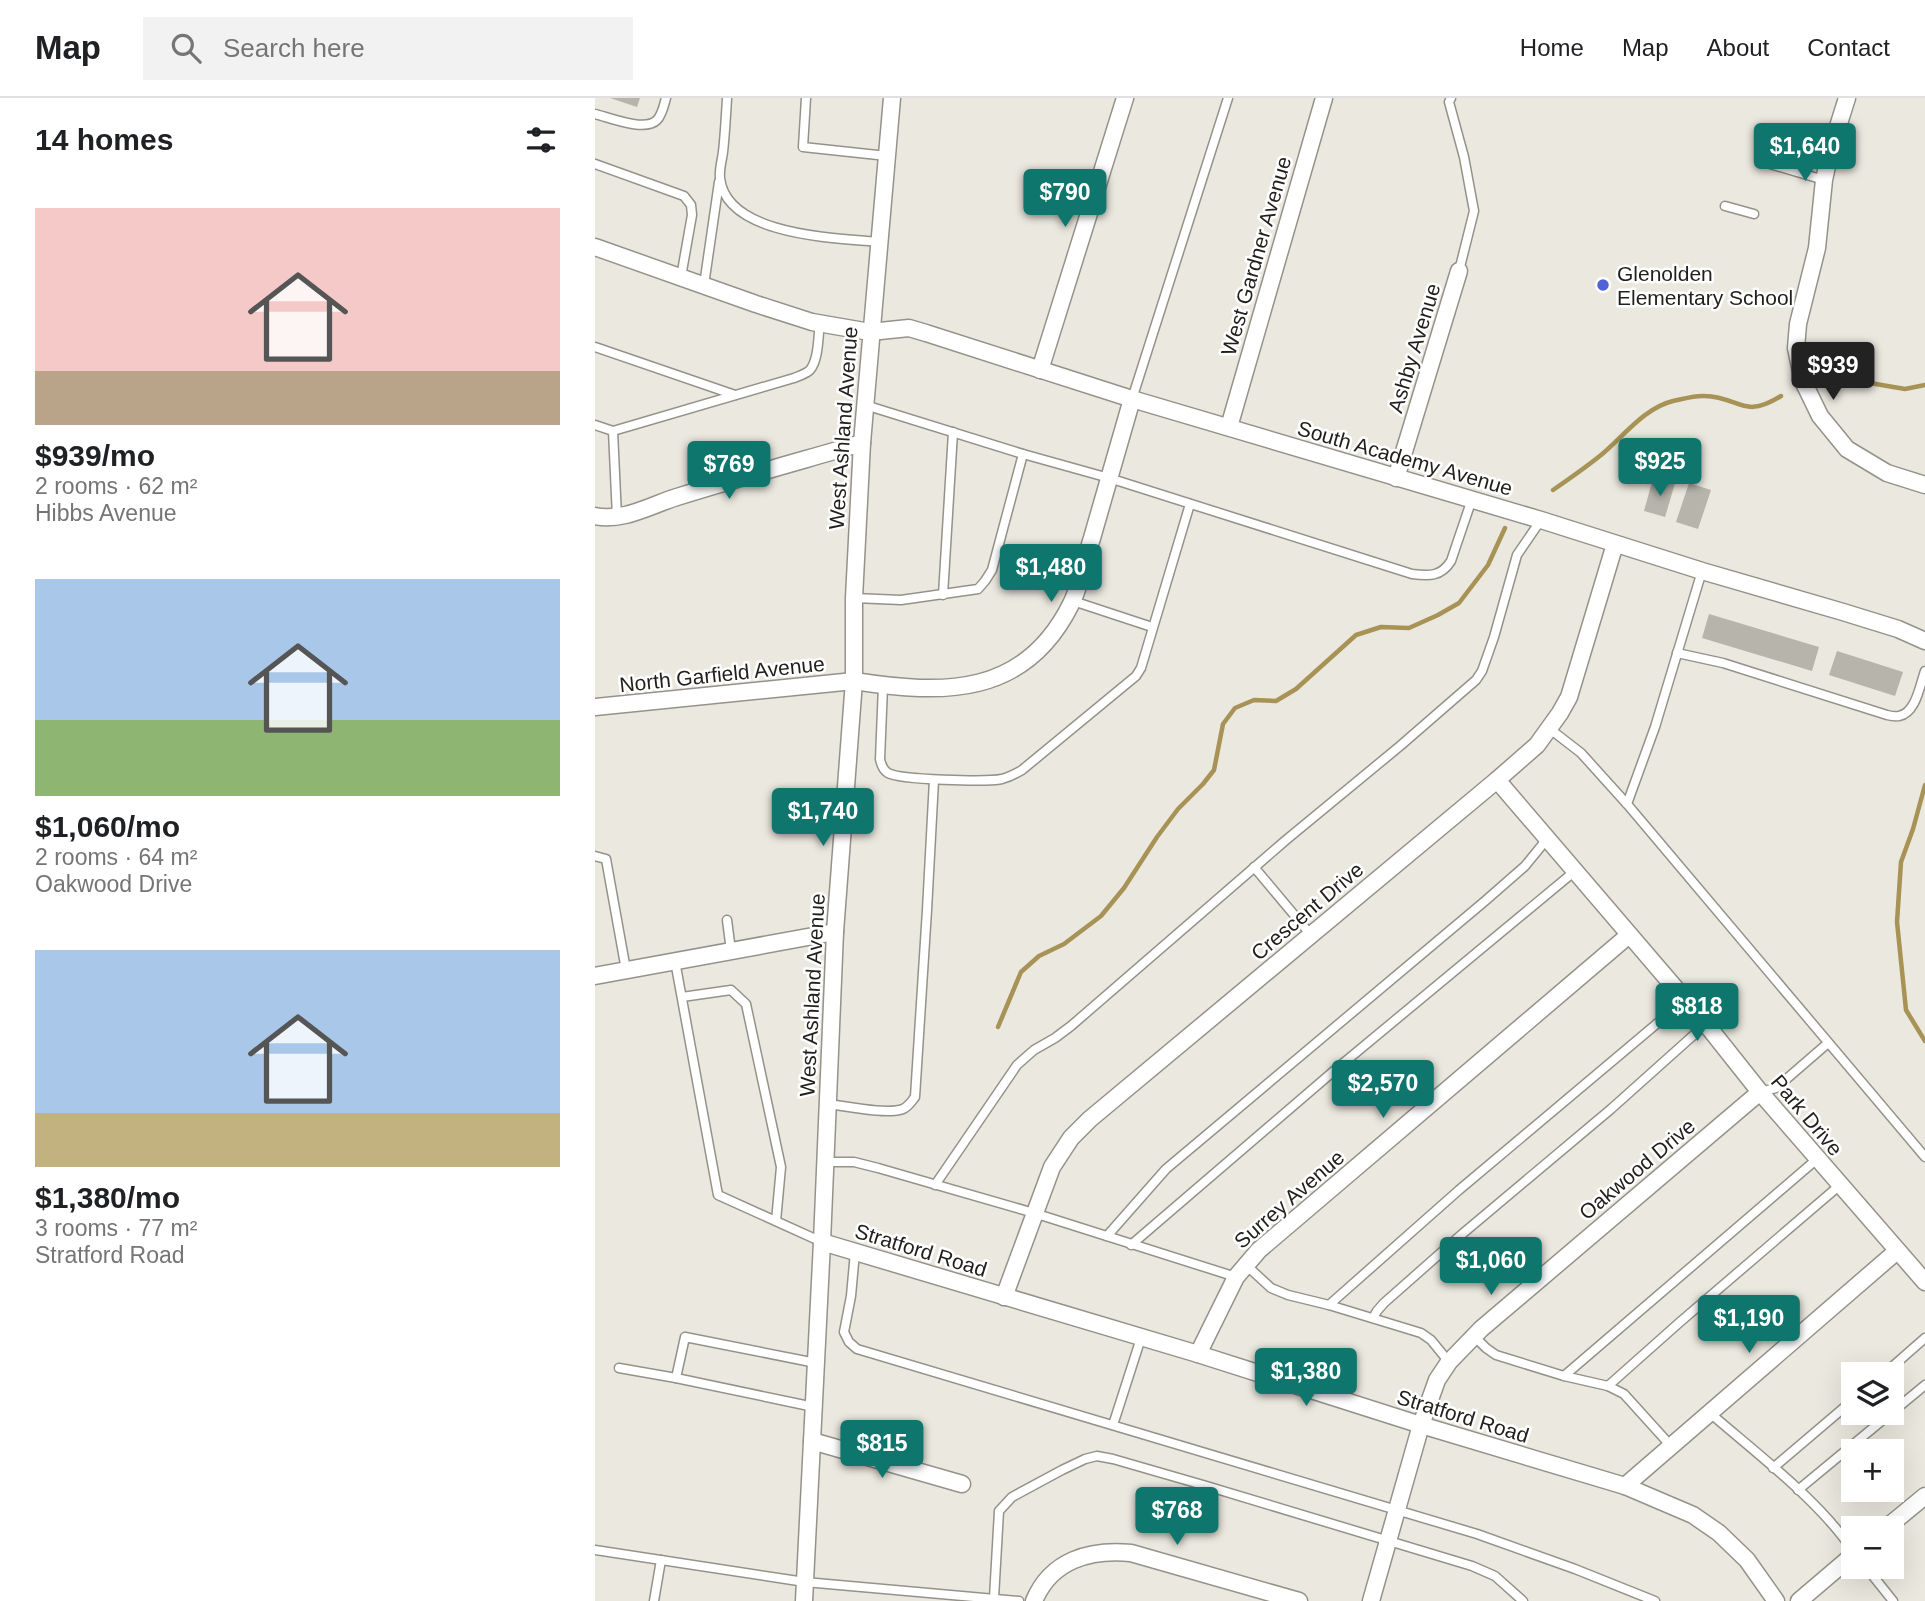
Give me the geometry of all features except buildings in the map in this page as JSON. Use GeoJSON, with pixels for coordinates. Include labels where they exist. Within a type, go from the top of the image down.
{"type":"FeatureCollection","features":[{"type":"Feature","properties":{"kind":"street","name":"West Ashland Avenue"},"geometry":{"type":"LineString","coordinates":[[804,1601],[835,932],[854,681],[854,598],[862,443],[892,98]]}},
{"type":"Feature","properties":{"kind":"street"},"geometry":{"type":"LineString","coordinates":[[1040,370],[1125,98]]}},
{"type":"Feature","properties":{"kind":"street","name":"West Gardner Avenue"},"geometry":{"type":"LineString","coordinates":[[1229,427],[1324,98]]}},
{"type":"Feature","properties":{"kind":"street"},"geometry":{"type":"LineString","coordinates":[[1847,98],[1824,180],[1818,248],[1798,324],[1796,348],[1803,381],[1820,416],[1847,449],[1887,472],[1925,485]]}},
{"type":"Feature","properties":{"kind":"street","name":"South Academy Avenue"},"geometry":{"type":"LineString","coordinates":[[595,247],[756,304],[820,323],[870,331],[909,328],[1132,399],[1898,629],[1925,641]]}},
{"type":"Feature","properties":{"kind":"street","name":"Ashby Avenue"},"geometry":{"type":"LineString","coordinates":[[1396,478],[1459,271]]}},
{"type":"Feature","properties":{"kind":"street","name":"North Garfield Avenue"},"geometry":{"type":"LineString","coordinates":[[595,707],[854,681],[883,686],[950,689],[993,679],[1013,670],[1051,637],[1073,601],[1132,399]]}},
{"type":"Feature","properties":{"kind":"street"},"geometry":{"type":"LineString","coordinates":[[595,516],[617,517],[862,443]]}},
{"type":"Feature","properties":{"kind":"street","name":"Crescent Drive"},"geometry":{"type":"LineString","coordinates":[[1004,1297],[1052,1167],[1071,1138],[1090,1119],[1497,780],[1537,745],[1550,729],[1569,697],[1615,544]]}},
{"type":"Feature","properties":{"kind":"street","name":"Park Drive"},"geometry":{"type":"LineString","coordinates":[[1497,780],[1706,1024],[1817,1159],[1925,1282]]}},
{"type":"Feature","properties":{"kind":"street"},"geometry":{"type":"LineString","coordinates":[[595,976],[835,932]]}},
{"type":"Feature","properties":{"kind":"street","name":"Surrey Avenue"},"geometry":{"type":"LineString","coordinates":[[1198,1354],[1240,1270],[1259,1250],[1629,934]]}},
{"type":"Feature","properties":{"kind":"street","name":"Oakwood Drive"},"geometry":{"type":"LineString","coordinates":[[1371,1601],[1421,1425],[1437,1380],[1449,1362],[1474,1336],[1760,1092]]}},
{"type":"Feature","properties":{"kind":"street","name":"Stratford Road"},"geometry":{"type":"LineString","coordinates":[[822,1242],[1198,1354],[1625,1486],[1693,1515],[1719,1533],[1747,1560],[1776,1601]]}},
{"type":"Feature","properties":{"kind":"street"},"geometry":{"type":"LineString","coordinates":[[1625,1486],[1897,1251]]}},
{"type":"Feature","properties":{"kind":"street"},"geometry":{"type":"LineString","coordinates":[[812,1441],[962,1484]]}},
{"type":"Feature","properties":{"kind":"street"},"geometry":{"type":"LineString","coordinates":[[1901,1516],[1925,1496]]}},
{"type":"Feature","properties":{"kind":"street"},"geometry":{"type":"LineString","coordinates":[[1034,1601],[1042,1584],[1060,1568],[1091,1553],[1109,1551],[1131,1553],[1254,1595],[1299,1601]]}},
{"type":"Feature","properties":{"kind":"street"},"geometry":{"type":"LineString","coordinates":[[1799,1601],[1841,1564]]}},
{"type":"Feature","properties":{"kind":"lane"},"geometry":{"type":"LineString","coordinates":[[595,114],[636,125],[650,125],[660,118],[666,98]]}},
{"type":"Feature","properties":{"kind":"lane"},"geometry":{"type":"LineString","coordinates":[[703,285],[720,179],[727,98]]}},
{"type":"Feature","properties":{"kind":"lane"},"geometry":{"type":"LineString","coordinates":[[806,98],[803,147],[887,156]]}},
{"type":"Feature","properties":{"kind":"lane"},"geometry":{"type":"LineString","coordinates":[[1132,399],[1228,98]]}},
{"type":"Feature","properties":{"kind":"lane"},"geometry":{"type":"LineString","coordinates":[[1451,98],[1449,102],[1464,157],[1474,211],[1459,271]]}},
{"type":"Feature","properties":{"kind":"lane"},"geometry":{"type":"LineString","coordinates":[[595,164],[684,196],[691,205],[692,215],[681,277]]}},
{"type":"Feature","properties":{"kind":"lane"},"geometry":{"type":"LineString","coordinates":[[1770,164],[1824,180]]}},
{"type":"Feature","properties":{"kind":"lane"},"geometry":{"type":"LineString","coordinates":[[720,179],[726,196],[734,206],[768,227],[794,233],[879,242]]}},
{"type":"Feature","properties":{"kind":"lane"},"geometry":{"type":"LineString","coordinates":[[1725,206],[1754,214]]}},
{"type":"Feature","properties":{"kind":"lane"},"geometry":{"type":"LineString","coordinates":[[595,425],[613,431],[808,372],[816,354],[820,323]]}},
{"type":"Feature","properties":{"kind":"lane"},"geometry":{"type":"LineString","coordinates":[[595,347],[735,395]]}},
{"type":"Feature","properties":{"kind":"lane"},"geometry":{"type":"LineString","coordinates":[[865,405],[1109,478],[1412,574],[1426,576],[1446,569],[1472,499]]}},
{"type":"Feature","properties":{"kind":"lane"},"geometry":{"type":"LineString","coordinates":[[613,431],[617,517]]}},
{"type":"Feature","properties":{"kind":"lane"},"geometry":{"type":"LineString","coordinates":[[943,595],[953,432]]}},
{"type":"Feature","properties":{"kind":"lane"},"geometry":{"type":"LineString","coordinates":[[854,598],[901,600],[978,589],[992,570],[1023,454]]}},
{"type":"Feature","properties":{"kind":"lane"},"geometry":{"type":"LineString","coordinates":[[883,686],[880,759],[882,767],[888,773],[934,780],[999,780],[1022,770],[1136,676],[1141,668],[1190,504]]}},
{"type":"Feature","properties":{"kind":"lane"},"geometry":{"type":"LineString","coordinates":[[935,1185],[1025,1057],[1070,1026],[1476,680],[1482,671],[1517,555],[1541,520]]}},
{"type":"Feature","properties":{"kind":"lane"},"geometry":{"type":"LineString","coordinates":[[1627,804],[1654,727],[1702,571]]}},
{"type":"Feature","properties":{"kind":"lane"},"geometry":{"type":"LineString","coordinates":[[1073,601],[1152,627]]}},
{"type":"Feature","properties":{"kind":"lane"},"geometry":{"type":"LineString","coordinates":[[1677,653],[1723,663],[1887,715],[1900,716],[1910,710],[1925,671]]}},
{"type":"Feature","properties":{"kind":"lane"},"geometry":{"type":"LineString","coordinates":[[1550,729],[1581,752],[1627,804],[1925,1157]]}},
{"type":"Feature","properties":{"kind":"lane"},"geometry":{"type":"LineString","coordinates":[[828,1104],[890,1111],[901,1110],[915,1097],[934,780]]}},
{"type":"Feature","properties":{"kind":"lane"},"geometry":{"type":"LineString","coordinates":[[1107,1236],[1166,1169],[1485,901],[1525,866],[1547,839]]}},
{"type":"Feature","properties":{"kind":"lane"},"geometry":{"type":"LineString","coordinates":[[595,856],[606,859],[626,971]]}},
{"type":"Feature","properties":{"kind":"lane"},"geometry":{"type":"LineString","coordinates":[[1254,867],[1311,935]]}},
{"type":"Feature","properties":{"kind":"lane"},"geometry":{"type":"LineString","coordinates":[[1131,1245],[1335,1070],[1575,871]]}},
{"type":"Feature","properties":{"kind":"lane"},"geometry":{"type":"LineString","coordinates":[[727,919],[731,951]]}},
{"type":"Feature","properties":{"kind":"lane"},"geometry":{"type":"LineString","coordinates":[[675,961],[718,1195],[822,1242]]}},
{"type":"Feature","properties":{"kind":"lane"},"geometry":{"type":"LineString","coordinates":[[682,998],[731,990],[746,1004],[781,1167],[776,1221]]}},
{"type":"Feature","properties":{"kind":"lane"},"geometry":{"type":"LineString","coordinates":[[1329,1305],[1459,1190],[1685,1000]]}},
{"type":"Feature","properties":{"kind":"lane"},"geometry":{"type":"LineString","coordinates":[[1374,1318],[1384,1303],[1441,1252],[1611,1109],[1706,1024]]}},
{"type":"Feature","properties":{"kind":"lane"},"geometry":{"type":"LineString","coordinates":[[1760,1092],[1776,1088],[1828,1043]]}},
{"type":"Feature","properties":{"kind":"lane"},"geometry":{"type":"LineString","coordinates":[[1563,1376],[1817,1159]]}},
{"type":"Feature","properties":{"kind":"lane"},"geometry":{"type":"LineString","coordinates":[[825,1162],[854,1162],[1034,1213],[1131,1245],[1240,1270],[1288,1295],[1374,1318],[1421,1334],[1431,1340],[1449,1362]]}},
{"type":"Feature","properties":{"kind":"lane"},"geometry":{"type":"LineString","coordinates":[[1608,1386],[1840,1185]]}},
{"type":"Feature","properties":{"kind":"lane"},"geometry":{"type":"LineString","coordinates":[[855,1252],[844,1332],[849,1342],[857,1349],[1525,1550],[1655,1601]]}},
{"type":"Feature","properties":{"kind":"lane"},"geometry":{"type":"LineString","coordinates":[[1474,1336],[1496,1355],[1563,1376],[1608,1386],[1624,1394],[1671,1447]]}},
{"type":"Feature","properties":{"kind":"lane"},"geometry":{"type":"LineString","coordinates":[[676,1378],[685,1337],[816,1363]]}},
{"type":"Feature","properties":{"kind":"lane"},"geometry":{"type":"LineString","coordinates":[[1113,1425],[1141,1338]]}},
{"type":"Feature","properties":{"kind":"lane"},"geometry":{"type":"LineString","coordinates":[[1898,1362],[1925,1338]]}},
{"type":"Feature","properties":{"kind":"lane"},"geometry":{"type":"LineString","coordinates":[[619,1368],[814,1407]]}},
{"type":"Feature","properties":{"kind":"lane"},"geometry":{"type":"LineString","coordinates":[[1798,1490],[1925,1385]]}},
{"type":"Feature","properties":{"kind":"lane"},"geometry":{"type":"LineString","coordinates":[[1773,1468],[1841,1410]]}},
{"type":"Feature","properties":{"kind":"lane"},"geometry":{"type":"LineString","coordinates":[[1710,1413],[1798,1490],[1841,1535]]}},
{"type":"Feature","properties":{"kind":"lane"},"geometry":{"type":"LineString","coordinates":[[994,1598],[999,1511],[1011,1497],[1085,1459],[1097,1457],[1190,1481],[1472,1566],[1495,1576],[1523,1601]]}},
{"type":"Feature","properties":{"kind":"lane"},"geometry":{"type":"LineString","coordinates":[[595,1550],[805,1582],[1019,1601]]}},
{"type":"Feature","properties":{"kind":"lane"},"geometry":{"type":"LineString","coordinates":[[654,1601],[661,1560]]}},
{"type":"Feature","properties":{"kind":"lane"},"geometry":{"type":"LineString","coordinates":[[1875,1579],[1893,1601]]}},
{"type":"Feature","properties":{"kind":"waterway"},"geometry":{"type":"LineString","coordinates":[[1835,377],[1905,389],[1925,385]]}},
{"type":"Feature","properties":{"kind":"waterway"},"geometry":{"type":"LineString","coordinates":[[1553,490],[1601,455],[1643,416],[1662,405],[1701,396],[1717,397],[1749,407],[1768,403],[1781,396]]}},
{"type":"Feature","properties":{"kind":"waterway"},"geometry":{"type":"LineString","coordinates":[[998,1027],[1021,972],[1039,956],[1064,944],[1101,916],[1124,888],[1178,809],[1214,770],[1223,724],[1235,708],[1254,700],[1276,701],[1296,689],[1356,635],[1381,627],[1409,628],[1459,603],[1488,565],[1505,528]]}},
{"type":"Feature","properties":{"kind":"waterway"},"geometry":{"type":"LineString","coordinates":[[1925,785],[1901,862],[1897,922],[1906,1010],[1925,1041]]}},
{"type":"Feature","properties":{"kind":"place","name":"Glenolden Elementary School"},"geometry":{"type":"Point","coordinates":[1603,285]}}]}
